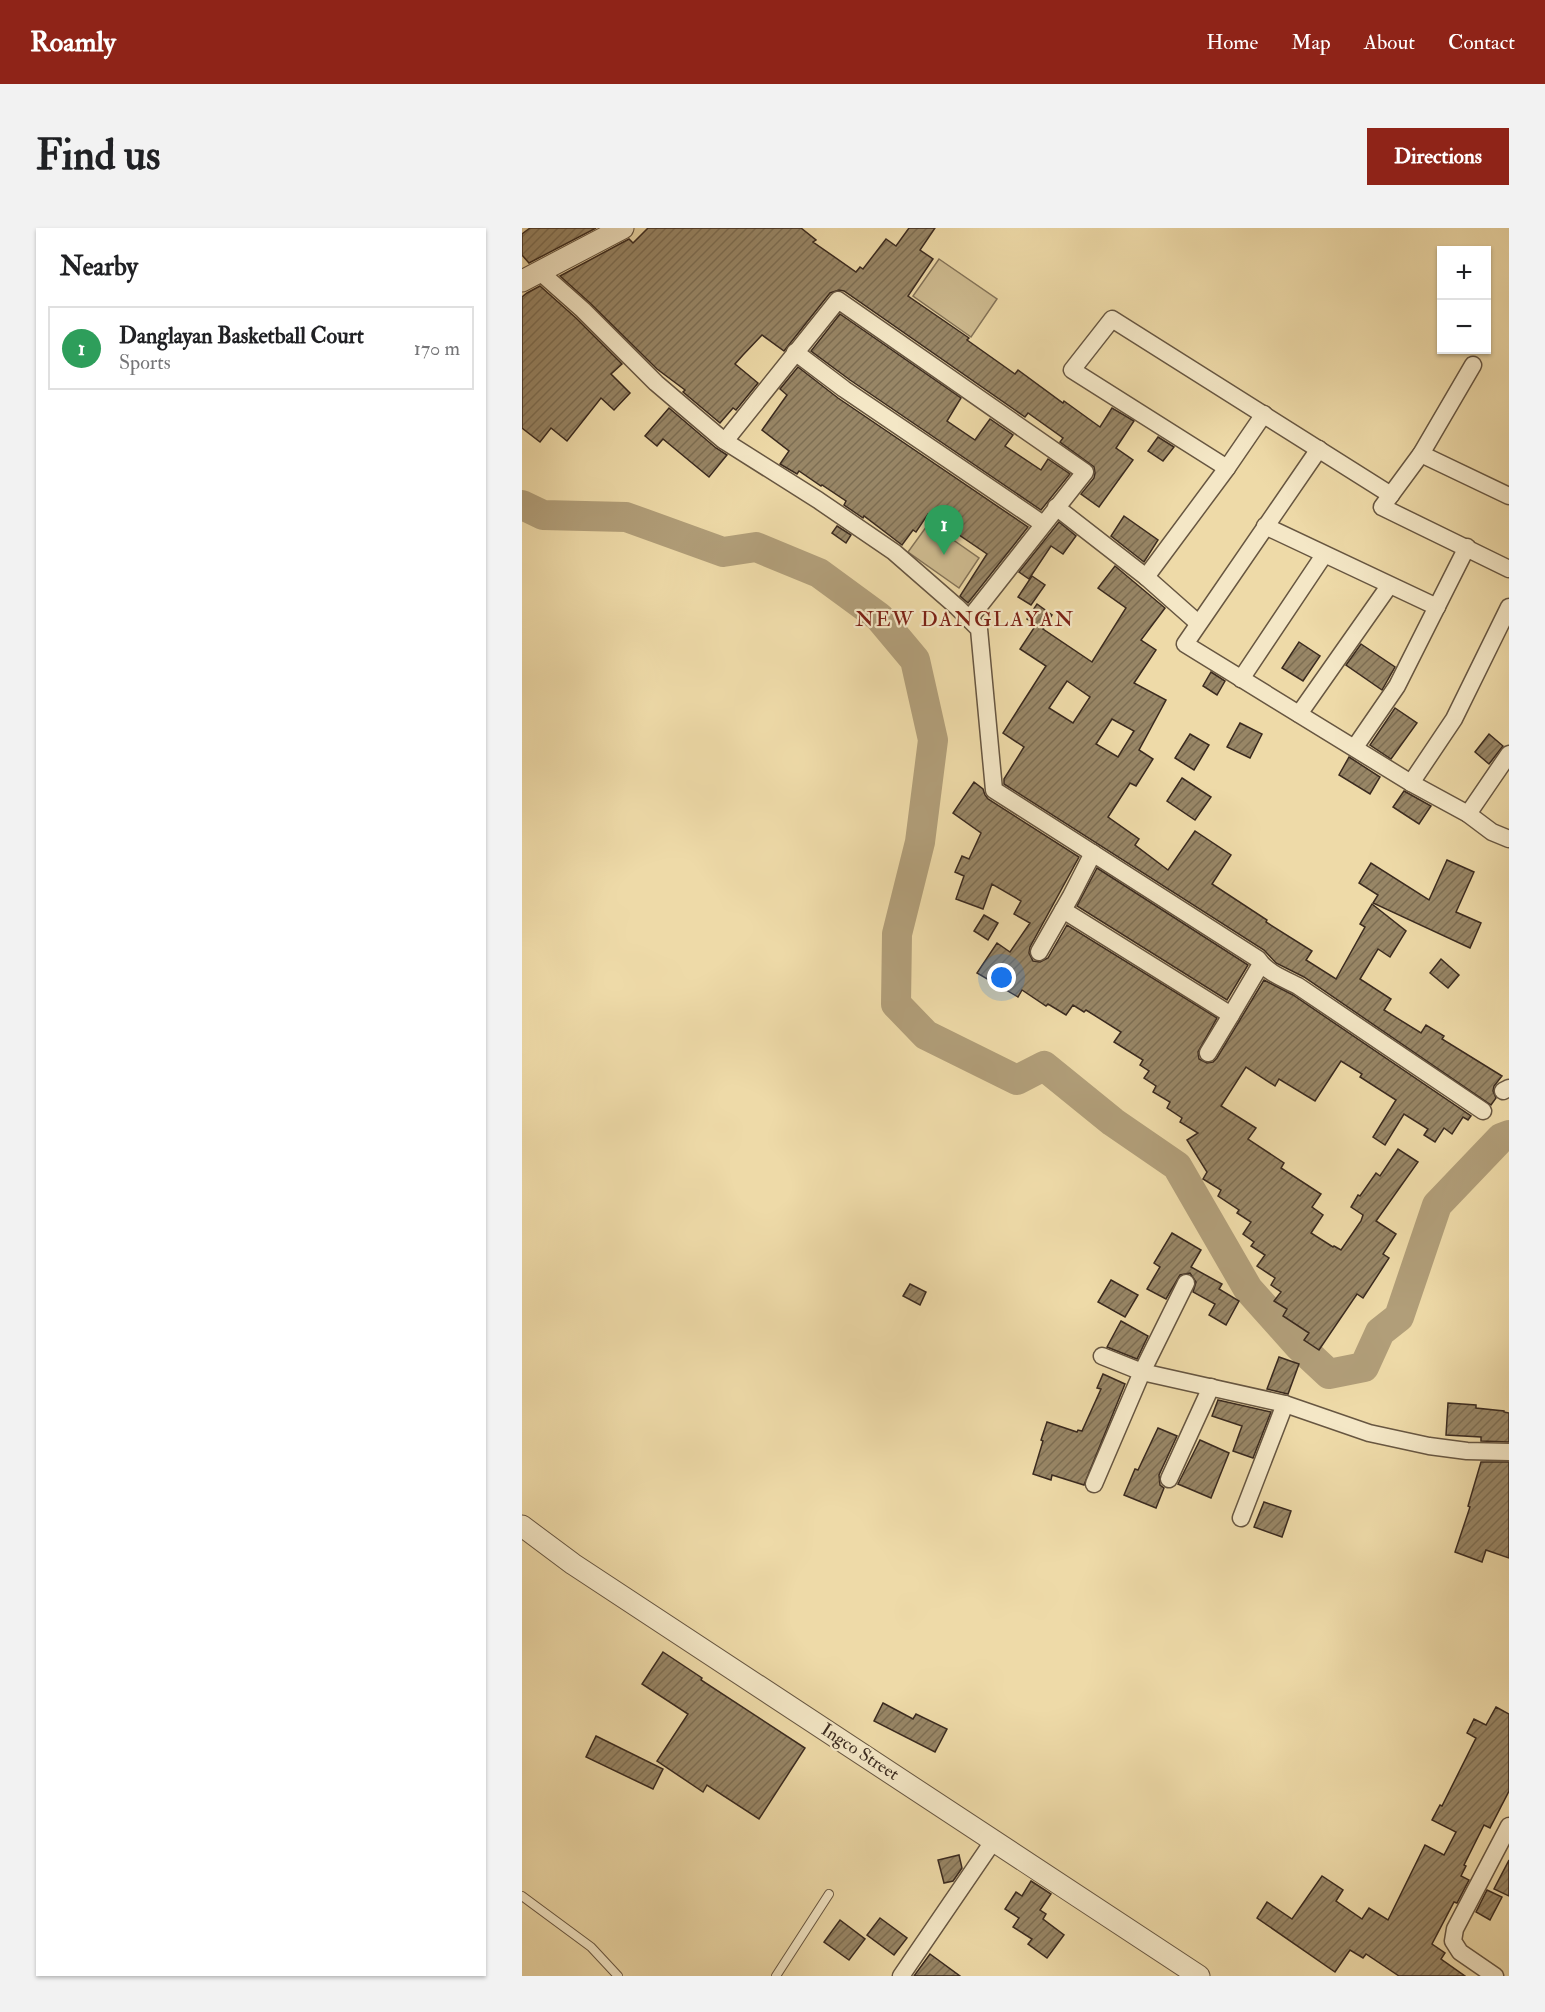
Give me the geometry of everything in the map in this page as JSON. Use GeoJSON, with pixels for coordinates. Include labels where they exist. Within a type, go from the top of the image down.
{"type":"FeatureCollection","features":[{"type":"Feature","properties":{"kind":"street"},"geometry":{"type":"LineString","coordinates":[[624,228],[531,276],[583,310],[656,383],[725,441],[894,552],[979,629],[994,790],[1258,959],[1261,964],[1298,986],[1483,1111]]}},
{"type":"Feature","properties":{"kind":"street"},"geometry":{"type":"LineString","coordinates":[[725,441],[838,300],[1085,472],[969,619]]}},
{"type":"Feature","properties":{"kind":"street"},"geometry":{"type":"LineString","coordinates":[[1227,468],[1072,370],[1112,319],[1391,495]]}},
{"type":"Feature","properties":{"kind":"street"},"geometry":{"type":"LineString","coordinates":[[795,352],[844,389],[1043,524]]}},
{"type":"Feature","properties":{"kind":"street"},"geometry":{"type":"LineString","coordinates":[[1473,365],[1421,454],[1382,507],[1509,569]]}},
{"type":"Feature","properties":{"kind":"street"},"geometry":{"type":"LineString","coordinates":[[1146,578],[1264,414]]}},
{"type":"Feature","properties":{"kind":"street"},"geometry":{"type":"LineString","coordinates":[[1318,449],[1185,644],[1411,783],[1468,814],[1492,832],[1509,839]]}},
{"type":"Feature","properties":{"kind":"street"},"geometry":{"type":"LineString","coordinates":[[1421,454],[1509,496]]}},
{"type":"Feature","properties":{"kind":"street"},"geometry":{"type":"LineString","coordinates":[[1056,507],[1146,578],[1198,623]]}},
{"type":"Feature","properties":{"kind":"street"},"geometry":{"type":"LineString","coordinates":[[1265,526],[1437,607]]}},
{"type":"Feature","properties":{"kind":"street"},"geometry":{"type":"LineString","coordinates":[[1355,747],[1397,686],[1467,547]]}},
{"type":"Feature","properties":{"kind":"street"},"geometry":{"type":"LineString","coordinates":[[1241,679],[1324,555]]}},
{"type":"Feature","properties":{"kind":"street"},"geometry":{"type":"LineString","coordinates":[[1299,714],[1389,586]]}},
{"type":"Feature","properties":{"kind":"street"},"geometry":{"type":"LineString","coordinates":[[1411,783],[1454,719],[1509,608]]}},
{"type":"Feature","properties":{"kind":"street"},"geometry":{"type":"LineString","coordinates":[[1468,814],[1509,754]]}},
{"type":"Feature","properties":{"kind":"street"},"geometry":{"type":"LineString","coordinates":[[1039,952],[1064,910],[1093,853]]}},
{"type":"Feature","properties":{"kind":"street"},"geometry":{"type":"LineString","coordinates":[[1064,910],[1231,1015]]}},
{"type":"Feature","properties":{"kind":"street"},"geometry":{"type":"LineString","coordinates":[[1208,1053],[1261,964]]}},
{"type":"Feature","properties":{"kind":"street"},"geometry":{"type":"LineString","coordinates":[[1094,1484],[1142,1372],[1186,1283]]}},
{"type":"Feature","properties":{"kind":"street"},"geometry":{"type":"LineString","coordinates":[[1102,1356],[1142,1372],[1285,1404],[1369,1433],[1429,1446],[1467,1451],[1509,1452]]}},
{"type":"Feature","properties":{"kind":"street"},"geometry":{"type":"LineString","coordinates":[[1169,1479],[1211,1387]]}},
{"type":"Feature","properties":{"kind":"street"},"geometry":{"type":"LineString","coordinates":[[1241,1518],[1285,1404]]}},
{"type":"Feature","properties":{"kind":"street","name":"Ingco Street"},"geometry":{"type":"LineString","coordinates":[[522,1526],[573,1564],[1199,1976]]}},
{"type":"Feature","properties":{"kind":"street"},"geometry":{"type":"LineString","coordinates":[[1495,1976],[1460,1952],[1453,1941],[1455,1929],[1509,1826]]}},
{"type":"Feature","properties":{"kind":"street"},"geometry":{"type":"LineString","coordinates":[[901,1976],[994,1840]]}},
{"type":"Feature","properties":{"kind":"lane"},"geometry":{"type":"LineString","coordinates":[[776,1976],[829,1894]]}},
{"type":"Feature","properties":{"kind":"lane"},"geometry":{"type":"LineString","coordinates":[[522,1896],[591,1947],[618,1976]]}},
{"type":"Feature","properties":{"kind":"shaded area"},"geometry":{"type":"Polygon","coordinates":[[[939,259],[997,299],[971,337],[913,296],[939,259]]]}},
{"type":"Feature","properties":{"kind":"shaded area"},"geometry":{"type":"Polygon","coordinates":[[[929,523],[979,558],[959,588],[908,552],[929,523]]]}},
{"type":"Feature","properties":{"kind":"building"},"geometry":{"type":"Polygon","coordinates":[[[530,228],[596,228],[529,263],[522,255],[522,234],[530,228]]]}},
{"type":"Feature","properties":{"kind":"building"},"geometry":{"type":"Polygon","coordinates":[[[648,228],[801,228],[816,240],[813,242],[856,272],[860,267],[863,269],[886,239],[896,246],[909,228],[935,228],[920,250],[933,259],[908,296],[969,338],[967,340],[1015,374],[1018,370],[1100,427],[1112,408],[1134,421],[1116,448],[1133,460],[1099,507],[1081,494],[1094,478],[1094,467],[1060,442],[1063,438],[1028,413],[1025,417],[844,291],[839,290],[830,293],[784,351],[762,335],[743,355],[735,364],[758,383],[736,410],[733,408],[720,423],[683,392],[685,390],[657,369],[560,276],[629,239],[633,243],[648,228]]]}},
{"type":"Feature","properties":{"kind":"building"},"geometry":{"type":"Polygon","coordinates":[[[540,286],[622,364],[611,374],[630,393],[614,410],[601,398],[567,441],[551,428],[540,442],[522,428],[522,297],[540,286]]]}},
{"type":"Feature","properties":{"kind":"building"},"geometry":{"type":"Polygon","coordinates":[[[840,314],[961,398],[947,421],[975,440],[990,419],[1013,435],[1005,446],[1041,470],[1048,459],[1070,474],[1041,510],[811,351],[840,314]]]}},
{"type":"Feature","properties":{"kind":"building"},"geometry":{"type":"Polygon","coordinates":[[[798,367],[838,398],[1028,527],[968,603],[960,596],[987,554],[928,514],[916,532],[913,530],[902,545],[864,516],[863,518],[844,505],[846,501],[822,485],[799,471],[797,474],[780,464],[789,451],[762,430],[787,395],[780,389],[798,367]]]}},
{"type":"Feature","properties":{"kind":"building"},"geometry":{"type":"Polygon","coordinates":[[[669,408],[727,455],[709,477],[663,439],[657,446],[645,436],[669,408]]]}},
{"type":"Feature","properties":{"kind":"building"},"geometry":{"type":"Polygon","coordinates":[[[1158,437],[1174,447],[1163,461],[1148,451],[1158,437]]]}},
{"type":"Feature","properties":{"kind":"building"},"geometry":{"type":"Polygon","coordinates":[[[1124,516],[1158,540],[1144,562],[1111,536],[1124,516]]]}},
{"type":"Feature","properties":{"kind":"building"},"geometry":{"type":"Polygon","coordinates":[[[1059,522],[1076,536],[1063,554],[1051,546],[1029,579],[1019,572],[1059,522]]]}},
{"type":"Feature","properties":{"kind":"building"},"geometry":{"type":"Polygon","coordinates":[[[837,526],[851,535],[846,543],[832,533],[837,526]]]}},
{"type":"Feature","properties":{"kind":"building"},"geometry":{"type":"Polygon","coordinates":[[[1115,566],[1165,608],[1141,640],[1156,650],[1134,683],[1166,700],[1139,750],[1153,759],[1136,786],[1130,783],[1108,817],[1139,839],[1135,845],[1168,870],[1195,831],[1231,855],[1212,884],[1312,951],[1306,960],[1336,979],[1365,927],[1360,924],[1372,904],[1406,931],[1390,957],[1378,949],[1360,979],[1391,999],[1384,1010],[1421,1033],[1426,1025],[1444,1036],[1442,1039],[1502,1076],[1494,1086],[1493,1091],[1496,1098],[1491,1105],[1304,977],[1276,963],[1264,950],[1004,784],[1004,779],[1024,747],[1003,733],[1046,666],[1020,649],[1036,625],[1027,619],[1037,604],[1052,615],[1043,629],[1092,662],[1126,608],[1098,588],[1115,566]],[[1067,681],[1049,708],[1073,723],[1090,697],[1067,681]],[[1112,719],[1096,744],[1118,757],[1134,731],[1112,719]]]}},
{"type":"Feature","properties":{"kind":"building"},"geometry":{"type":"Polygon","coordinates":[[[1032,576],[1045,585],[1031,605],[1018,597],[1032,576]]]}},
{"type":"Feature","properties":{"kind":"building"},"geometry":{"type":"Polygon","coordinates":[[[1299,642],[1320,656],[1303,681],[1282,668],[1299,642]]]}},
{"type":"Feature","properties":{"kind":"building"},"geometry":{"type":"Polygon","coordinates":[[[1361,644],[1395,667],[1382,690],[1346,665],[1361,644]]]}},
{"type":"Feature","properties":{"kind":"building"},"geometry":{"type":"Polygon","coordinates":[[[1211,672],[1225,681],[1217,695],[1203,686],[1211,672]]]}},
{"type":"Feature","properties":{"kind":"building"},"geometry":{"type":"Polygon","coordinates":[[[1395,708],[1417,723],[1391,759],[1370,745],[1395,708]]]}},
{"type":"Feature","properties":{"kind":"building"},"geometry":{"type":"Polygon","coordinates":[[[1240,723],[1262,734],[1250,758],[1227,747],[1240,723]]]}},
{"type":"Feature","properties":{"kind":"building"},"geometry":{"type":"Polygon","coordinates":[[[1190,734],[1209,745],[1194,770],[1175,758],[1190,734]]]}},
{"type":"Feature","properties":{"kind":"building"},"geometry":{"type":"Polygon","coordinates":[[[1489,734],[1503,746],[1489,764],[1475,752],[1489,734]]]}},
{"type":"Feature","properties":{"kind":"building"},"geometry":{"type":"Polygon","coordinates":[[[1349,757],[1380,777],[1370,794],[1339,775],[1349,757]]]}},
{"type":"Feature","properties":{"kind":"building"},"geometry":{"type":"Polygon","coordinates":[[[1182,778],[1211,797],[1195,820],[1167,801],[1182,778]]]}},
{"type":"Feature","properties":{"kind":"building"},"geometry":{"type":"Polygon","coordinates":[[[974,782],[983,789],[988,799],[1079,857],[1030,947],[1029,953],[1033,961],[1040,962],[1048,958],[1067,925],[1217,1018],[1198,1052],[1199,1059],[1207,1063],[1217,1058],[1264,980],[1293,995],[1471,1116],[1468,1120],[1463,1117],[1452,1134],[1444,1128],[1435,1142],[1424,1135],[1428,1129],[1404,1114],[1385,1145],[1373,1137],[1396,1100],[1360,1077],[1362,1074],[1341,1061],[1315,1101],[1279,1079],[1275,1086],[1246,1067],[1221,1106],[1256,1128],[1248,1139],[1284,1163],[1281,1168],[1321,1194],[1312,1207],[1323,1215],[1311,1233],[1333,1247],[1341,1250],[1361,1221],[1363,1215],[1351,1207],[1376,1173],[1380,1176],[1398,1149],[1418,1162],[1376,1221],[1396,1234],[1383,1254],[1389,1258],[1363,1298],[1357,1294],[1319,1350],[1304,1340],[1309,1333],[1283,1316],[1287,1309],[1274,1301],[1281,1292],[1271,1285],[1275,1278],[1257,1266],[1265,1255],[1251,1246],[1254,1242],[1243,1234],[1251,1222],[1237,1213],[1239,1210],[1218,1196],[1221,1190],[1203,1179],[1207,1172],[1187,1140],[1198,1133],[1180,1122],[1182,1118],[1167,1108],[1170,1102],[1153,1092],[1156,1086],[1144,1078],[1149,1071],[1140,1065],[1143,1060],[1114,1042],[1121,1032],[1086,1010],[1084,1012],[1073,1005],[1066,1015],[1048,1004],[1046,1006],[1022,990],[1018,997],[977,973],[997,943],[1010,952],[1030,923],[1014,914],[1021,901],[992,884],[983,909],[956,899],[964,876],[955,872],[962,856],[969,859],[981,833],[953,813],[974,782]]]}},
{"type":"Feature","properties":{"kind":"building"},"geometry":{"type":"Polygon","coordinates":[[[1404,791],[1431,806],[1419,824],[1393,807],[1404,791]]]}},
{"type":"Feature","properties":{"kind":"building"},"geometry":{"type":"Polygon","coordinates":[[[1447,860],[1474,872],[1456,912],[1481,923],[1470,948],[1373,903],[1378,895],[1359,883],[1371,863],[1429,900],[1447,860]]]}},
{"type":"Feature","properties":{"kind":"building"},"geometry":{"type":"Polygon","coordinates":[[[1097,868],[1248,965],[1227,1000],[1077,906],[1097,868]]]}},
{"type":"Feature","properties":{"kind":"building"},"geometry":{"type":"Polygon","coordinates":[[[984,915],[998,923],[988,940],[974,931],[984,915]]]}},
{"type":"Feature","properties":{"kind":"building"},"geometry":{"type":"Polygon","coordinates":[[[1441,959],[1459,975],[1448,988],[1430,973],[1441,959]]]}},
{"type":"Feature","properties":{"kind":"building"},"geometry":{"type":"Polygon","coordinates":[[[1172,1233],[1201,1250],[1191,1267],[1222,1284],[1219,1289],[1239,1301],[1226,1325],[1209,1315],[1215,1304],[1193,1292],[1196,1282],[1190,1273],[1180,1275],[1166,1299],[1147,1289],[1160,1267],[1154,1263],[1172,1233]]]}},
{"type":"Feature","properties":{"kind":"building"},"geometry":{"type":"Polygon","coordinates":[[[1111,1280],[1138,1295],[1125,1317],[1098,1302],[1111,1280]]]}},
{"type":"Feature","properties":{"kind":"building"},"geometry":{"type":"Polygon","coordinates":[[[910,1284],[926,1292],[920,1305],[903,1296],[910,1284]]]}},
{"type":"Feature","properties":{"kind":"building"},"geometry":{"type":"Polygon","coordinates":[[[1121,1321],[1148,1336],[1137,1359],[1107,1347],[1121,1321]]]}},
{"type":"Feature","properties":{"kind":"building"},"geometry":{"type":"Polygon","coordinates":[[[1279,1357],[1299,1364],[1288,1394],[1267,1389],[1279,1357]]]}},
{"type":"Feature","properties":{"kind":"building"},"geometry":{"type":"Polygon","coordinates":[[[1103,1374],[1125,1384],[1084,1485],[1052,1475],[1051,1480],[1033,1474],[1047,1422],[1077,1432],[1082,1431],[1101,1389],[1097,1388],[1103,1374]]]}},
{"type":"Feature","properties":{"kind":"building"},"geometry":{"type":"Polygon","coordinates":[[[1218,1400],[1271,1412],[1253,1458],[1233,1451],[1242,1426],[1212,1416],[1218,1400]]]}},
{"type":"Feature","properties":{"kind":"building"},"geometry":{"type":"Polygon","coordinates":[[[1448,1403],[1476,1405],[1476,1408],[1509,1413],[1509,1442],[1481,1441],[1481,1437],[1446,1435],[1448,1403]]]}},
{"type":"Feature","properties":{"kind":"building"},"geometry":{"type":"Polygon","coordinates":[[[1158,1428],[1177,1436],[1159,1475],[1160,1485],[1164,1488],[1156,1508],[1124,1495],[1135,1469],[1138,1470],[1158,1428]]]}},
{"type":"Feature","properties":{"kind":"building"},"geometry":{"type":"Polygon","coordinates":[[[1200,1440],[1229,1453],[1211,1498],[1178,1484],[1200,1440]]]}},
{"type":"Feature","properties":{"kind":"building"},"geometry":{"type":"Polygon","coordinates":[[[1481,1462],[1509,1462],[1509,1558],[1486,1550],[1482,1562],[1455,1552],[1470,1507],[1468,1506],[1481,1462]]]}},
{"type":"Feature","properties":{"kind":"building"},"geometry":{"type":"Polygon","coordinates":[[[1264,1502],[1291,1511],[1282,1537],[1254,1527],[1264,1502]]]}},
{"type":"Feature","properties":{"kind":"building"},"geometry":{"type":"Polygon","coordinates":[[[663,1652],[702,1678],[701,1680],[805,1748],[759,1819],[707,1785],[703,1792],[657,1761],[688,1714],[642,1684],[663,1652]]]}},
{"type":"Feature","properties":{"kind":"building"},"geometry":{"type":"Polygon","coordinates":[[[883,1703],[913,1719],[916,1714],[947,1729],[935,1752],[874,1721],[883,1703]]]}},
{"type":"Feature","properties":{"kind":"building"},"geometry":{"type":"Polygon","coordinates":[[[1496,1707],[1509,1714],[1509,1791],[1490,1828],[1484,1825],[1461,1876],[1469,1880],[1457,1903],[1454,1902],[1432,1944],[1445,1953],[1441,1959],[1465,1976],[1399,1976],[1366,1954],[1363,1958],[1350,1950],[1335,1972],[1257,1918],[1267,1902],[1292,1919],[1322,1876],[1343,1890],[1336,1901],[1362,1919],[1369,1908],[1388,1920],[1425,1845],[1444,1855],[1456,1832],[1432,1820],[1440,1805],[1442,1806],[1476,1738],[1467,1733],[1474,1719],[1486,1725],[1496,1707]]]}},
{"type":"Feature","properties":{"kind":"building"},"geometry":{"type":"Polygon","coordinates":[[[596,1736],[663,1769],[653,1789],[586,1757],[596,1736]]]}},
{"type":"Feature","properties":{"kind":"building"},"geometry":{"type":"Polygon","coordinates":[[[959,1855],[962,1868],[953,1881],[944,1883],[938,1860],[959,1855]]]}},
{"type":"Feature","properties":{"kind":"building"},"geometry":{"type":"Polygon","coordinates":[[[1509,1860],[1509,1896],[1494,1889],[1509,1860]]]}},
{"type":"Feature","properties":{"kind":"building"},"geometry":{"type":"Polygon","coordinates":[[[1031,1881],[1051,1894],[1040,1910],[1046,1914],[1043,1919],[1064,1935],[1047,1958],[1028,1944],[1032,1939],[1013,1927],[1019,1918],[1005,1909],[1016,1892],[1022,1896],[1031,1881]]]}},
{"type":"Feature","properties":{"kind":"building"},"geometry":{"type":"Polygon","coordinates":[[[1487,1890],[1502,1897],[1490,1920],[1476,1912],[1487,1890]]]}},
{"type":"Feature","properties":{"kind":"building"},"geometry":{"type":"Polygon","coordinates":[[[880,1918],[907,1938],[894,1955],[867,1935],[880,1918]]]}},
{"type":"Feature","properties":{"kind":"building"},"geometry":{"type":"Polygon","coordinates":[[[840,1920],[865,1939],[849,1960],[824,1942],[840,1920]]]}},
{"type":"Feature","properties":{"kind":"building"},"geometry":{"type":"Polygon","coordinates":[[[930,1954],[960,1976],[914,1976],[930,1954]]]}},
{"type":"Feature","properties":{"kind":"waterway"},"geometry":{"type":"LineString","coordinates":[[522,505],[543,515],[626,517],[723,552],[756,547],[819,573],[879,617],[915,660],[933,740],[920,842],[897,934],[896,1004],[926,1035],[1017,1080],[1044,1066],[1113,1122],[1177,1166],[1248,1289],[1299,1346],[1329,1374],[1364,1367],[1380,1332],[1399,1317],[1437,1205],[1501,1138],[1509,1135]]}},
{"type":"Feature","properties":{"kind":"place","name":"Danglayan Basketball Court"},"geometry":{"type":"Point","coordinates":[944,555]}},
{"type":"Feature","properties":{"kind":"district","name":"NEW DANGLAYAN"},"geometry":{"type":"Point","coordinates":[965,619]}}]}
